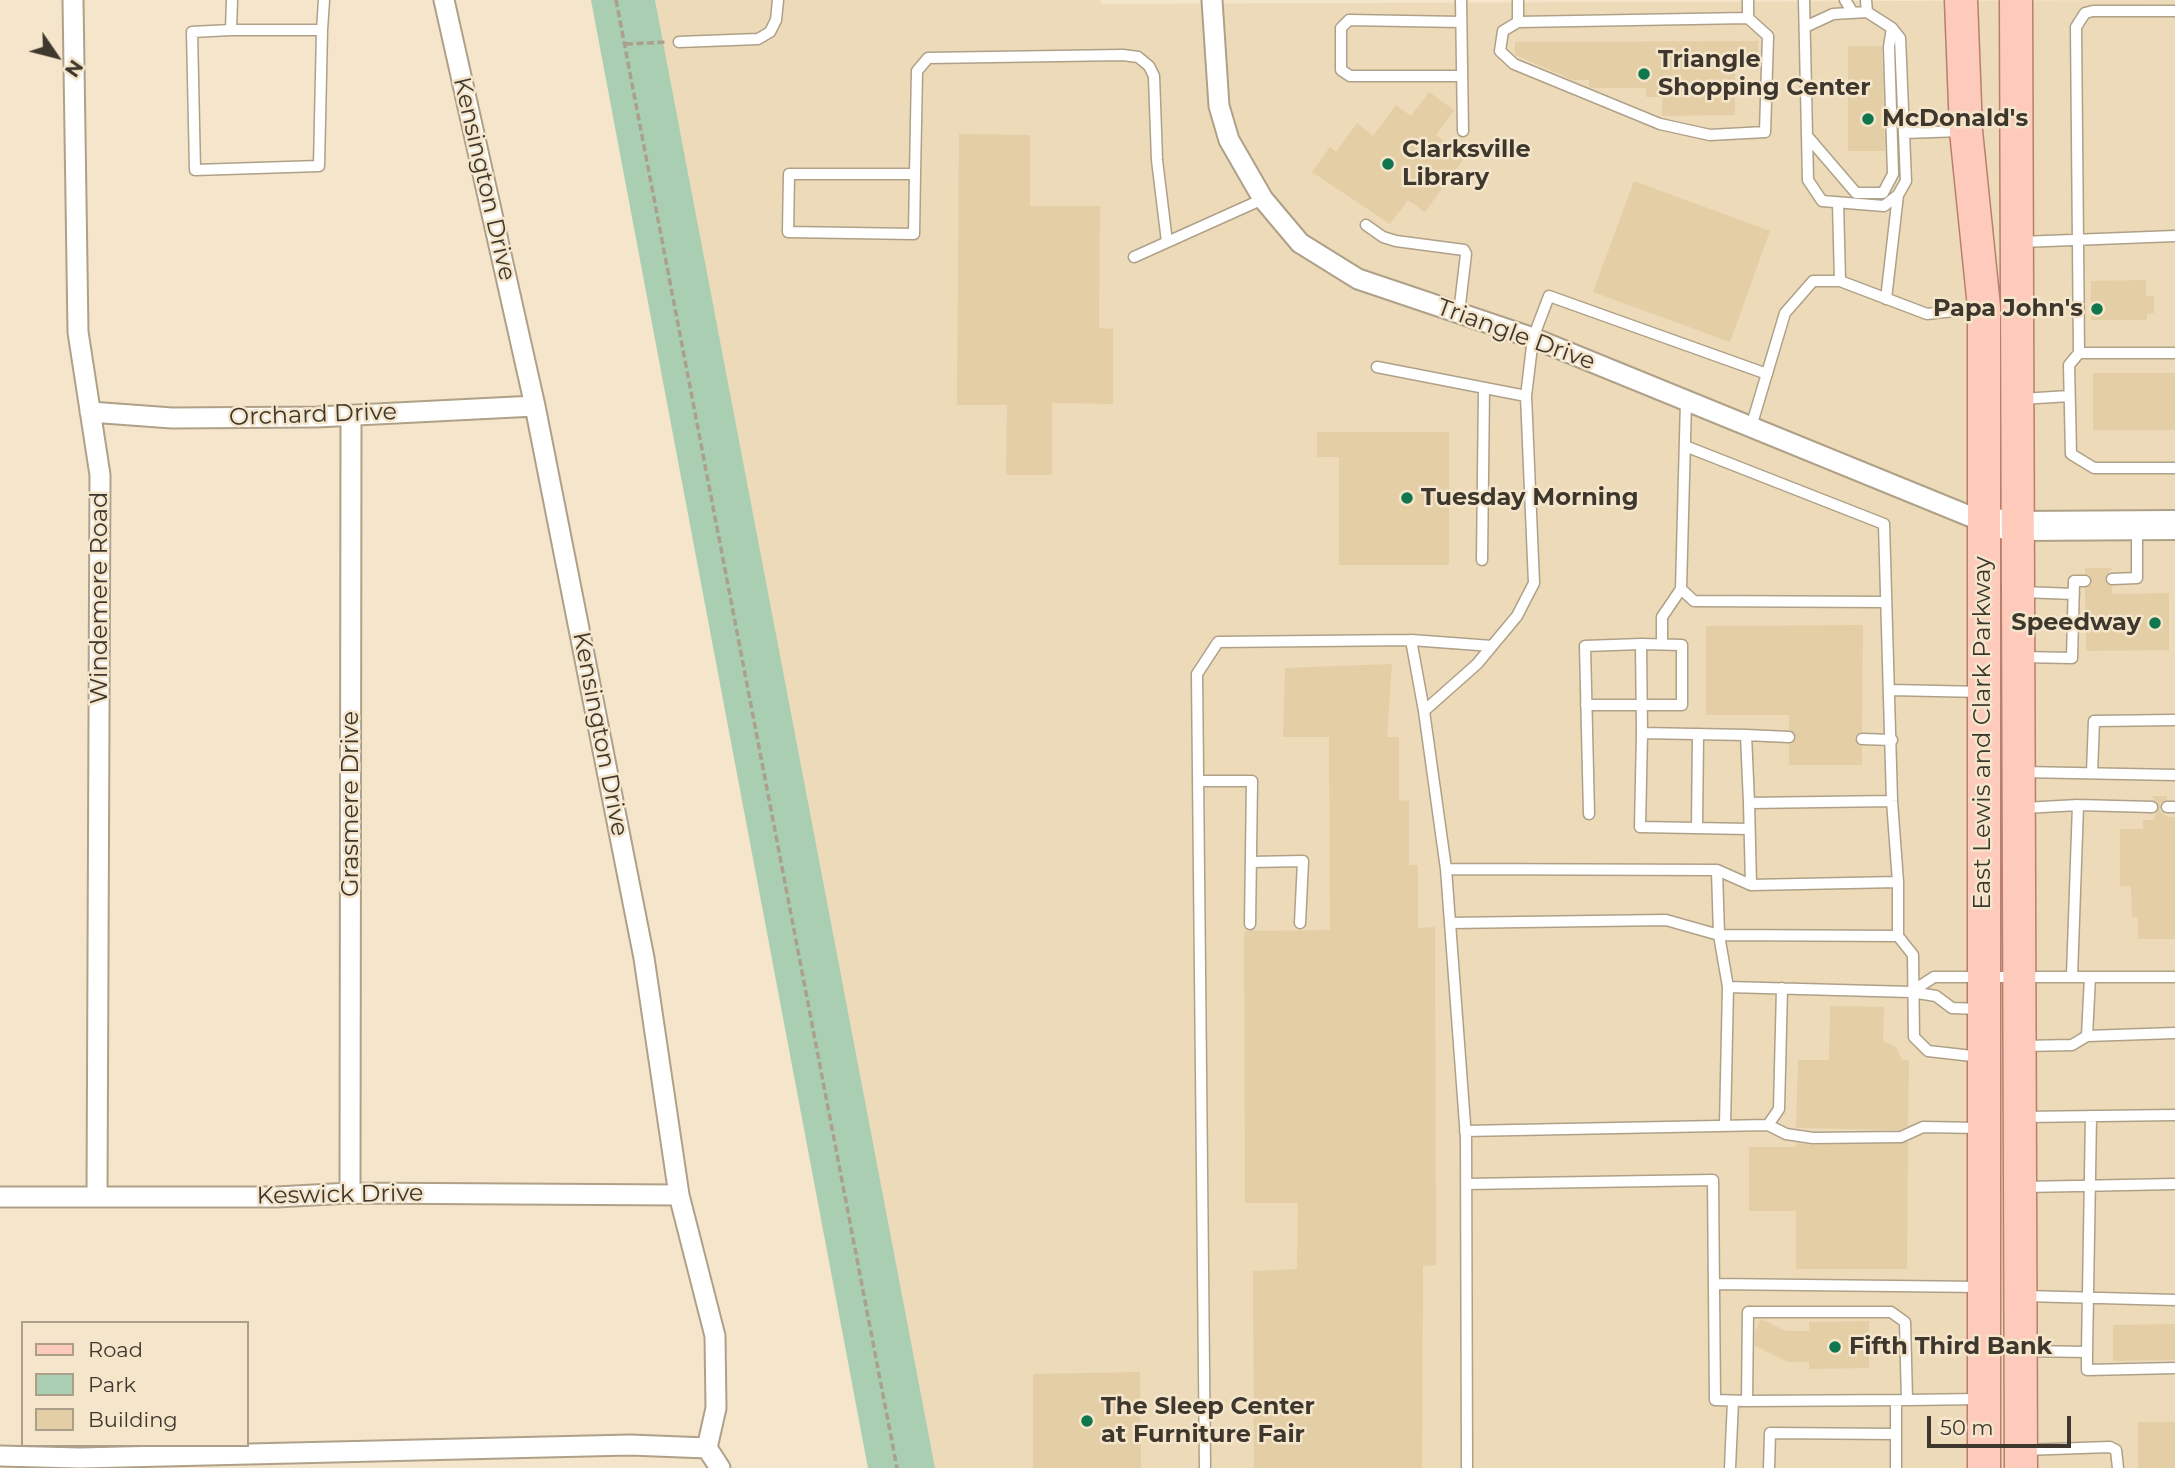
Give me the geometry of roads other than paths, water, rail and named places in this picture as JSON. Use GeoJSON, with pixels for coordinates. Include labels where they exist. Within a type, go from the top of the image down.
{"type":"FeatureCollection","features":[{"type":"Feature","properties":{"kind":"main road","name":"East Lewis and Clark Parkway"},"geometry":{"type":"LineString","coordinates":[[1961,0],[1966,131],[1984,307],[1984,1468]]}},
{"type":"Feature","properties":{"kind":"main road","name":"East Lewis and Clark Parkway"},"geometry":{"type":"LineString","coordinates":[[2016,0],[2021,1459]]}},
{"type":"Feature","properties":{"kind":"main road"},"geometry":{"type":"LineString","coordinates":[[1984,522],[2019,526],[2175,524]]}},
{"type":"Feature","properties":{"kind":"street","name":"Windemere Road"},"geometry":{"type":"LineString","coordinates":[[73,0],[78,332],[100,475],[97,1197]]}},
{"type":"Feature","properties":{"kind":"street","name":"Kensington Drive"},"geometry":{"type":"LineString","coordinates":[[444,0],[535,406],[644,958],[679,1195],[715,1336],[716,1408],[706,1448]]}},
{"type":"Feature","properties":{"kind":"street","name":"Triangle Drive"},"geometry":{"type":"LineString","coordinates":[[1212,0],[1219,106],[1229,140],[1263,199],[1300,243],[1358,279],[1533,338],[1984,522]]}},
{"type":"Feature","properties":{"kind":"street","name":"Orchard Drive"},"geometry":{"type":"LineString","coordinates":[[90,412],[173,418],[351,415],[535,406]]}},
{"type":"Feature","properties":{"kind":"street","name":"Grasmere Drive"},"geometry":{"type":"LineString","coordinates":[[350,1193],[351,415]]}},
{"type":"Feature","properties":{"kind":"street","name":"Keswick Drive"},"geometry":{"type":"LineString","coordinates":[[0,1197],[277,1197],[350,1193],[679,1195]]}},
{"type":"Feature","properties":{"kind":"street"},"geometry":{"type":"LineString","coordinates":[[0,1456],[80,1463],[630,1444],[706,1448],[720,1468]]}},
{"type":"Feature","properties":{"kind":"lane"},"geometry":{"type":"LineString","coordinates":[[231,30],[232,0]]}},
{"type":"Feature","properties":{"kind":"lane"},"geometry":{"type":"LineString","coordinates":[[322,30],[192,32],[195,170],[318,166],[324,0]]}},
{"type":"Feature","properties":{"kind":"lane"},"geometry":{"type":"LineString","coordinates":[[679,42],[758,39],[770,32],[776,20],[778,0]]}},
{"type":"Feature","properties":{"kind":"lane"},"geometry":{"type":"LineString","coordinates":[[1461,0],[1463,131]]}},
{"type":"Feature","properties":{"kind":"lane"},"geometry":{"type":"LineString","coordinates":[[1518,0],[1518,22]]}},
{"type":"Feature","properties":{"kind":"lane"},"geometry":{"type":"LineString","coordinates":[[1748,0],[1748,18]]}},
{"type":"Feature","properties":{"kind":"lane"},"geometry":{"type":"LineString","coordinates":[[1804,0],[1808,180],[1822,201],[1884,206],[1898,195],[1906,181],[1900,38],[1892,28],[1867,12],[1833,14],[1805,27]]}},
{"type":"Feature","properties":{"kind":"lane"},"geometry":{"type":"LineString","coordinates":[[1845,0],[1853,13]]}},
{"type":"Feature","properties":{"kind":"lane"},"geometry":{"type":"LineString","coordinates":[[1867,0],[1867,12]]}},
{"type":"Feature","properties":{"kind":"lane"},"geometry":{"type":"LineString","coordinates":[[2175,11],[2101,11],[2085,13],[2079,19],[2074,48],[2079,353],[2068,365],[2071,454],[2094,468],[2175,468]]}},
{"type":"Feature","properties":{"kind":"lane"},"geometry":{"type":"LineString","coordinates":[[1748,18],[1769,36],[1765,132],[1710,135],[1660,124],[1514,64],[1500,51],[1503,31],[1518,22],[1748,18]]}},
{"type":"Feature","properties":{"kind":"lane"},"geometry":{"type":"LineString","coordinates":[[1461,22],[1349,20],[1342,28],[1341,70],[1350,76],[1462,76]]}},
{"type":"Feature","properties":{"kind":"lane"},"geometry":{"type":"LineString","coordinates":[[1808,137],[1856,193],[1883,193],[1893,174],[1889,47],[1892,28]]}},
{"type":"Feature","properties":{"kind":"lane"},"geometry":{"type":"LineString","coordinates":[[915,174],[789,174],[788,232],[914,234],[917,71],[928,58],[1138,57],[1149,66],[1154,76],[1157,160],[1167,242]]}},
{"type":"Feature","properties":{"kind":"lane"},"geometry":{"type":"LineString","coordinates":[[1904,134],[1966,131]]}},
{"type":"Feature","properties":{"kind":"lane"},"geometry":{"type":"LineString","coordinates":[[1886,299],[1898,195]]}},
{"type":"Feature","properties":{"kind":"lane"},"geometry":{"type":"LineString","coordinates":[[1134,257],[1263,199]]}},
{"type":"Feature","properties":{"kind":"lane"},"geometry":{"type":"LineString","coordinates":[[1838,203],[1840,281]]}},
{"type":"Feature","properties":{"kind":"lane"},"geometry":{"type":"LineString","coordinates":[[1366,225],[1383,237],[1396,241],[1464,250],[1466,254],[1459,313]]}},
{"type":"Feature","properties":{"kind":"lane"},"geometry":{"type":"LineString","coordinates":[[2017,242],[2175,236]]}},
{"type":"Feature","properties":{"kind":"lane"},"geometry":{"type":"LineString","coordinates":[[1751,427],[1785,313],[1813,281],[1840,281],[1927,314],[1984,307]]}},
{"type":"Feature","properties":{"kind":"lane"},"geometry":{"type":"LineString","coordinates":[[1424,711],[1477,664],[1517,616],[1534,583],[1526,396],[1533,338],[1549,296],[1767,374]]}},
{"type":"Feature","properties":{"kind":"lane"},"geometry":{"type":"LineString","coordinates":[[2079,353],[2175,353]]}},
{"type":"Feature","properties":{"kind":"lane"},"geometry":{"type":"LineString","coordinates":[[1377,367],[1526,396]]}},
{"type":"Feature","properties":{"kind":"lane"},"geometry":{"type":"LineString","coordinates":[[1482,560],[1484,388]]}},
{"type":"Feature","properties":{"kind":"lane"},"geometry":{"type":"LineString","coordinates":[[2018,399],[2069,396]]}},
{"type":"Feature","properties":{"kind":"lane"},"geometry":{"type":"LineString","coordinates":[[1662,644],[1662,617],[1681,589],[1686,401]]}},
{"type":"Feature","properties":{"kind":"lane"},"geometry":{"type":"LineString","coordinates":[[1685,446],[1884,524],[1898,936],[1913,955],[1913,1037],[1928,1051],[1983,1057]]}},
{"type":"Feature","properties":{"kind":"lane"},"geometry":{"type":"LineString","coordinates":[[2112,579],[2137,578],[2137,526]]}},
{"type":"Feature","properties":{"kind":"lane"},"geometry":{"type":"LineString","coordinates":[[2019,656],[2072,658],[2074,581],[2085,580]]}},
{"type":"Feature","properties":{"kind":"lane"},"geometry":{"type":"LineString","coordinates":[[1681,589],[1694,601],[1885,602]]}},
{"type":"Feature","properties":{"kind":"lane"},"geometry":{"type":"LineString","coordinates":[[2019,592],[2074,594]]}},
{"type":"Feature","properties":{"kind":"lane"},"geometry":{"type":"LineString","coordinates":[[1205,1468],[1197,674],[1218,642],[1411,640],[1492,646]]}},
{"type":"Feature","properties":{"kind":"lane"},"geometry":{"type":"LineString","coordinates":[[1411,640],[1424,711],[1446,869],[1465,1130],[1467,1468]]}},
{"type":"Feature","properties":{"kind":"lane"},"geometry":{"type":"LineString","coordinates":[[1641,643],[1640,827],[1749,829]]}},
{"type":"Feature","properties":{"kind":"lane"},"geometry":{"type":"LineString","coordinates":[[1586,705],[1682,705],[1682,645],[1641,643],[1585,646],[1586,705],[1589,814]]}},
{"type":"Feature","properties":{"kind":"lane"},"geometry":{"type":"LineString","coordinates":[[1891,690],[1984,692]]}},
{"type":"Feature","properties":{"kind":"lane"},"geometry":{"type":"LineString","coordinates":[[2091,773],[2094,720],[2175,720]]}},
{"type":"Feature","properties":{"kind":"lane"},"geometry":{"type":"LineString","coordinates":[[1642,733],[1789,737]]}},
{"type":"Feature","properties":{"kind":"lane"},"geometry":{"type":"LineString","coordinates":[[1697,828],[1698,734]]}},
{"type":"Feature","properties":{"kind":"lane"},"geometry":{"type":"LineString","coordinates":[[1746,735],[1751,885]]}},
{"type":"Feature","properties":{"kind":"lane"},"geometry":{"type":"LineString","coordinates":[[1862,739],[1892,740]]}},
{"type":"Feature","properties":{"kind":"lane"},"geometry":{"type":"LineString","coordinates":[[2019,772],[2175,775]]}},
{"type":"Feature","properties":{"kind":"lane"},"geometry":{"type":"LineString","coordinates":[[1198,781],[1252,781],[1250,925]]}},
{"type":"Feature","properties":{"kind":"lane"},"geometry":{"type":"LineString","coordinates":[[1749,803],[1892,801]]}},
{"type":"Feature","properties":{"kind":"lane"},"geometry":{"type":"LineString","coordinates":[[2072,976],[2078,805]]}},
{"type":"Feature","properties":{"kind":"lane"},"geometry":{"type":"LineString","coordinates":[[2019,809],[2078,805],[2152,807]]}},
{"type":"Feature","properties":{"kind":"lane"},"geometry":{"type":"LineString","coordinates":[[1251,862],[1303,862],[1300,923]]}},
{"type":"Feature","properties":{"kind":"lane"},"geometry":{"type":"LineString","coordinates":[[1446,869],[1717,870],[1751,885],[1898,882]]}},
{"type":"Feature","properties":{"kind":"lane"},"geometry":{"type":"LineString","coordinates":[[1717,870],[1719,935],[1728,986],[1725,1125]]}},
{"type":"Feature","properties":{"kind":"lane"},"geometry":{"type":"LineString","coordinates":[[1450,923],[1666,920],[1719,935],[1898,936]]}},
{"type":"Feature","properties":{"kind":"lane"},"geometry":{"type":"LineString","coordinates":[[2087,1036],[2090,976]]}},
{"type":"Feature","properties":{"kind":"lane"},"geometry":{"type":"LineString","coordinates":[[1911,992],[1934,977],[2175,977]]}},
{"type":"Feature","properties":{"kind":"lane"},"geometry":{"type":"LineString","coordinates":[[1728,986],[1911,992],[1936,996],[1952,1008],[1983,1009]]}},
{"type":"Feature","properties":{"kind":"lane"},"geometry":{"type":"LineString","coordinates":[[1768,1125],[1779,1109],[1782,988]]}},
{"type":"Feature","properties":{"kind":"lane"},"geometry":{"type":"LineString","coordinates":[[2020,1046],[2072,1045],[2087,1036],[2175,1033]]}},
{"type":"Feature","properties":{"kind":"lane"},"geometry":{"type":"LineString","coordinates":[[2020,1117],[2175,1115]]}},
{"type":"Feature","properties":{"kind":"lane"},"geometry":{"type":"LineString","coordinates":[[2091,1116],[2087,1370],[2175,1368]]}},
{"type":"Feature","properties":{"kind":"lane"},"geometry":{"type":"LineString","coordinates":[[1465,1130],[1768,1125],[1786,1134],[1813,1139],[1901,1136],[1923,1127],[1982,1128]]}},
{"type":"Feature","properties":{"kind":"lane"},"geometry":{"type":"LineString","coordinates":[[1466,1184],[1713,1180],[1715,1401],[1984,1399]]}},
{"type":"Feature","properties":{"kind":"lane"},"geometry":{"type":"LineString","coordinates":[[2020,1187],[2175,1184]]}},
{"type":"Feature","properties":{"kind":"lane"},"geometry":{"type":"LineString","coordinates":[[1714,1284],[1982,1287]]}},
{"type":"Feature","properties":{"kind":"lane"},"geometry":{"type":"LineString","coordinates":[[2021,1296],[2175,1300]]}},
{"type":"Feature","properties":{"kind":"lane"},"geometry":{"type":"LineString","coordinates":[[1747,1401],[1748,1312],[1891,1312],[1905,1322],[1896,1468]]}},
{"type":"Feature","properties":{"kind":"lane"},"geometry":{"type":"LineString","coordinates":[[2021,1351],[2087,1352]]}},
{"type":"Feature","properties":{"kind":"lane"},"geometry":{"type":"LineString","coordinates":[[1730,1468],[1733,1401]]}},
{"type":"Feature","properties":{"kind":"lane"},"geometry":{"type":"LineString","coordinates":[[1769,1468],[1770,1433],[1896,1434]]}},
{"type":"Feature","properties":{"kind":"lane"},"geometry":{"type":"LineString","coordinates":[[2021,1459],[2110,1447],[2116,1450],[2118,1468]]}},
{"type":"Feature","properties":{"kind":"place","name":"Triangle Shopping Center"},"geometry":{"type":"Point","coordinates":[1644,74]}},
{"type":"Feature","properties":{"kind":"place","name":"McDonald's"},"geometry":{"type":"Point","coordinates":[1868,119]}},
{"type":"Feature","properties":{"kind":"place","name":"Clarksville Library"},"geometry":{"type":"Point","coordinates":[1388,164]}},
{"type":"Feature","properties":{"kind":"place","name":"Papa John's"},"geometry":{"type":"Point","coordinates":[2097,309]}},
{"type":"Feature","properties":{"kind":"place","name":"Tuesday Morning"},"geometry":{"type":"Point","coordinates":[1407,498]}},
{"type":"Feature","properties":{"kind":"place","name":"Speedway"},"geometry":{"type":"Point","coordinates":[2155,623]}},
{"type":"Feature","properties":{"kind":"place","name":"Fifth Third Bank"},"geometry":{"type":"Point","coordinates":[1835,1347]}},
{"type":"Feature","properties":{"kind":"place","name":"The Sleep Center at Furniture Fair"},"geometry":{"type":"Point","coordinates":[1087,1421]}}]}
